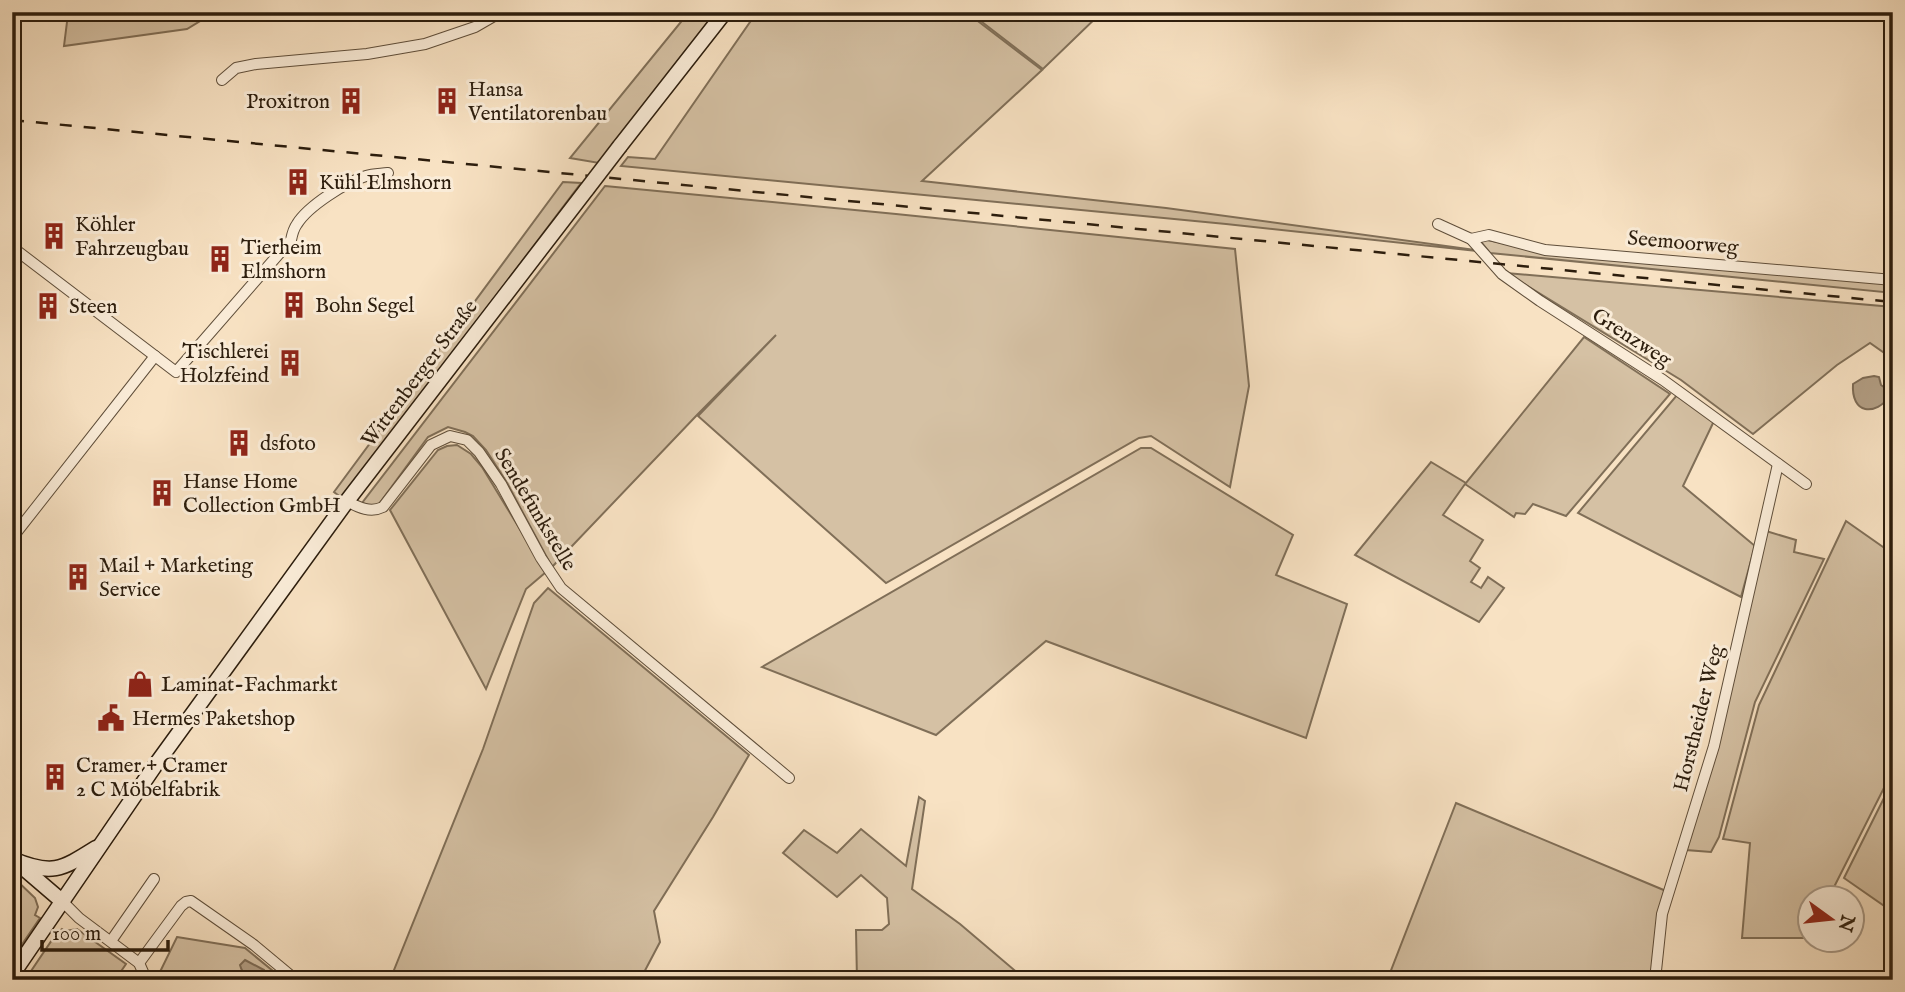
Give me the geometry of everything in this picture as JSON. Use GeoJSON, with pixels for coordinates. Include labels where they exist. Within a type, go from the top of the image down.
{"type":"FeatureCollection","features":[{"type":"Feature","properties":{"kind":"main road","name":"Wittenberger Straße"},"geometry":{"type":"LineString","coordinates":[[12,975],[154,767],[347,501],[726,12]]}},
{"type":"Feature","properties":{"kind":"main road"},"geometry":{"type":"LineString","coordinates":[[12,859],[43,869],[61,868],[103,843]]}},
{"type":"Feature","properties":{"kind":"main road"},"geometry":{"type":"LineString","coordinates":[[12,859],[62,902]]}},
{"type":"Feature","properties":{"kind":"street"},"geometry":{"type":"LineString","coordinates":[[222,80],[236,68],[256,64],[367,54],[425,44],[475,27],[501,12]]}},
{"type":"Feature","properties":{"kind":"street"},"geometry":{"type":"LineString","coordinates":[[12,247],[176,372],[290,240],[297,224],[314,207],[354,180],[388,173]]}},
{"type":"Feature","properties":{"kind":"street","name":"Grenzweg"},"geometry":{"type":"LineString","coordinates":[[1438,224],[1471,239],[1502,274],[1662,380],[1806,484]]}},
{"type":"Feature","properties":{"kind":"street","name":"Seemoorweg"},"geometry":{"type":"LineString","coordinates":[[1471,239],[1489,235],[1545,250],[1893,280]]}},
{"type":"Feature","properties":{"kind":"street"},"geometry":{"type":"LineString","coordinates":[[12,538],[155,356]]}},
{"type":"Feature","properties":{"kind":"street","name":"Sendefunkstelle"},"geometry":{"type":"LineString","coordinates":[[347,501],[369,510],[383,508],[431,445],[450,436],[467,440],[479,452],[500,484],[561,588],[789,778]]}},
{"type":"Feature","properties":{"kind":"street","name":"Horstheider Weg"},"geometry":{"type":"LineString","coordinates":[[1655,980],[1662,914],[1714,746],[1778,464]]}},
{"type":"Feature","properties":{"kind":"street"},"geometry":{"type":"LineString","coordinates":[[111,941],[154,879]]}},
{"type":"Feature","properties":{"kind":"street"},"geometry":{"type":"LineString","coordinates":[[139,963],[181,906],[191,901],[254,945],[296,980]]}},
{"type":"Feature","properties":{"kind":"street"},"geometry":{"type":"LineString","coordinates":[[62,902],[139,963],[143,980]]}},
{"type":"Feature","properties":{"kind":"shaded area"},"geometry":{"type":"Polygon","coordinates":[[[215,12],[187,29],[64,46],[68,14],[215,12]]]}},
{"type":"Feature","properties":{"kind":"shaded area"},"geometry":{"type":"Polygon","coordinates":[[[689,12],[716,12],[599,163],[570,158],[689,12]]]}},
{"type":"Feature","properties":{"kind":"shaded area"},"geometry":{"type":"Polygon","coordinates":[[[757,12],[966,12],[1042,70],[922,181],[1166,208],[1476,251],[1226,224],[621,166],[628,157],[655,159],[757,12]]]}},
{"type":"Feature","properties":{"kind":"shaded area"},"geometry":{"type":"Polygon","coordinates":[[[969,12],[1102,12],[1043,69],[969,12]]]}},
{"type":"Feature","properties":{"kind":"shaded area"},"geometry":{"type":"Polygon","coordinates":[[[563,182],[581,183],[343,499],[334,492],[563,182]]]}},
{"type":"Feature","properties":{"kind":"shaded area"},"geometry":{"type":"Polygon","coordinates":[[[605,186],[1235,249],[1249,386],[1230,487],[1151,436],[1139,438],[886,583],[698,416],[776,335],[552,567],[506,481],[486,450],[473,436],[465,432],[448,427],[428,437],[379,504],[371,506],[362,503],[605,186]]]}},
{"type":"Feature","properties":{"kind":"shaded area"},"geometry":{"type":"Polygon","coordinates":[[[1483,239],[1545,252],[1893,283],[1893,293],[1490,253],[1481,242],[1483,239]]]}},
{"type":"Feature","properties":{"kind":"shaded area"},"geometry":{"type":"Polygon","coordinates":[[[1506,273],[1893,307],[1893,359],[1870,343],[1837,365],[1753,434],[1681,380],[1506,273]]]}},
{"type":"Feature","properties":{"kind":"shaded area"},"geometry":{"type":"Polygon","coordinates":[[[1584,337],[1670,394],[1566,516],[1533,504],[1525,514],[1516,513],[1514,517],[1465,484],[1443,515],[1483,540],[1470,561],[1480,568],[1471,582],[1481,588],[1488,577],[1504,588],[1479,622],[1355,555],[1431,462],[1466,483],[1584,337]]]}},
{"type":"Feature","properties":{"kind":"shaded area"},"geometry":{"type":"Polygon","coordinates":[[[1874,376],[1879,377],[1881,385],[1891,395],[1878,407],[1865,409],[1856,401],[1853,384],[1874,376]]]}},
{"type":"Feature","properties":{"kind":"shaded area"},"geometry":{"type":"Polygon","coordinates":[[[1677,395],[1714,421],[1683,486],[1755,546],[1741,597],[1578,513],[1677,395]]]}},
{"type":"Feature","properties":{"kind":"shaded area"},"geometry":{"type":"Polygon","coordinates":[[[457,445],[471,454],[482,467],[546,572],[526,589],[486,689],[390,510],[438,450],[457,445]]]}},
{"type":"Feature","properties":{"kind":"shaded area"},"geometry":{"type":"Polygon","coordinates":[[[1141,448],[1151,448],[1293,535],[1276,575],[1347,604],[1306,738],[1046,641],[936,735],[762,667],[1141,448]]]}},
{"type":"Feature","properties":{"kind":"shaded area"},"geometry":{"type":"Polygon","coordinates":[[[1846,521],[1893,554],[1893,770],[1836,884],[1797,884],[1797,938],[1742,938],[1750,843],[1723,839],[1759,705],[1846,521]]]}},
{"type":"Feature","properties":{"kind":"shaded area"},"geometry":{"type":"Polygon","coordinates":[[[1766,531],[1796,540],[1794,552],[1824,559],[1755,702],[1719,837],[1711,852],[1686,850],[1766,531]]]}},
{"type":"Feature","properties":{"kind":"shaded area"},"geometry":{"type":"Polygon","coordinates":[[[548,588],[749,755],[654,911],[660,942],[640,980],[390,980],[483,749],[534,603],[548,588]]]}},
{"type":"Feature","properties":{"kind":"shaded area"},"geometry":{"type":"Polygon","coordinates":[[[1893,780],[1893,912],[1867,894],[1867,884],[1853,884],[1844,878],[1893,780]]]}},
{"type":"Feature","properties":{"kind":"shaded area"},"geometry":{"type":"Polygon","coordinates":[[[919,797],[925,801],[912,889],[960,924],[1026,980],[857,980],[856,930],[882,930],[889,924],[887,898],[861,875],[837,897],[783,853],[804,830],[837,853],[861,829],[906,866],[919,797]]]}},
{"type":"Feature","properties":{"kind":"shaded area"},"geometry":{"type":"Polygon","coordinates":[[[1456,803],[1666,891],[1654,980],[1408,980],[1390,973],[1456,803]]]}},
{"type":"Feature","properties":{"kind":"shaded area"},"geometry":{"type":"Polygon","coordinates":[[[12,876],[35,898],[38,907],[35,915],[40,918],[12,959],[12,876]]]}},
{"type":"Feature","properties":{"kind":"shaded area"},"geometry":{"type":"Polygon","coordinates":[[[62,929],[77,929],[126,964],[115,980],[25,980],[62,929]]]}},
{"type":"Feature","properties":{"kind":"shaded area"},"geometry":{"type":"Polygon","coordinates":[[[177,937],[245,948],[284,980],[274,976],[271,980],[262,980],[265,974],[242,972],[252,980],[156,980],[177,937]]]}},
{"type":"Feature","properties":{"kind":"shaded area"},"geometry":{"type":"Polygon","coordinates":[[[245,960],[264,970],[262,980],[245,975],[240,965],[245,960]]]}},
{"type":"Feature","properties":{"kind":"railway"},"geometry":{"type":"LineString","coordinates":[[12,120],[1893,302]]}},
{"type":"Feature","properties":{"kind":"place","name":"Proxitron"},"geometry":{"type":"Point","coordinates":[351,101]}},
{"type":"Feature","properties":{"kind":"place","name":"Hansa Ventilatorenbau"},"geometry":{"type":"Point","coordinates":[447,101]}},
{"type":"Feature","properties":{"kind":"place","name":"Kühl Elmshorn"},"geometry":{"type":"Point","coordinates":[298,182]}},
{"type":"Feature","properties":{"kind":"place","name":"Köhler Fahrzeugbau"},"geometry":{"type":"Point","coordinates":[54,236]}},
{"type":"Feature","properties":{"kind":"place","name":"Tierheim Elmshorn"},"geometry":{"type":"Point","coordinates":[220,259]}},
{"type":"Feature","properties":{"kind":"place","name":"Bohn Segel"},"geometry":{"type":"Point","coordinates":[294,305]}},
{"type":"Feature","properties":{"kind":"place","name":"Steen"},"geometry":{"type":"Point","coordinates":[48,306]}},
{"type":"Feature","properties":{"kind":"place","name":"Tischlerei Holzfeind"},"geometry":{"type":"Point","coordinates":[290,363]}},
{"type":"Feature","properties":{"kind":"place","name":"dsfoto"},"geometry":{"type":"Point","coordinates":[239,443]}},
{"type":"Feature","properties":{"kind":"place","name":"Hanse Home Collection GmbH"},"geometry":{"type":"Point","coordinates":[162,493]}},
{"type":"Feature","properties":{"kind":"place","name":"Mail + Marketing Service"},"geometry":{"type":"Point","coordinates":[78,577]}},
{"type":"Feature","properties":{"kind":"place","name":"Laminat-Fachmarkt"},"geometry":{"type":"Point","coordinates":[140,684]}},
{"type":"Feature","properties":{"kind":"place","name":"Hermes Paketshop"},"geometry":{"type":"Point","coordinates":[111,718]}},
{"type":"Feature","properties":{"kind":"place","name":"Cramer + Cramer 2 C Möbelfabrik"},"geometry":{"type":"Point","coordinates":[55,777]}}]}
